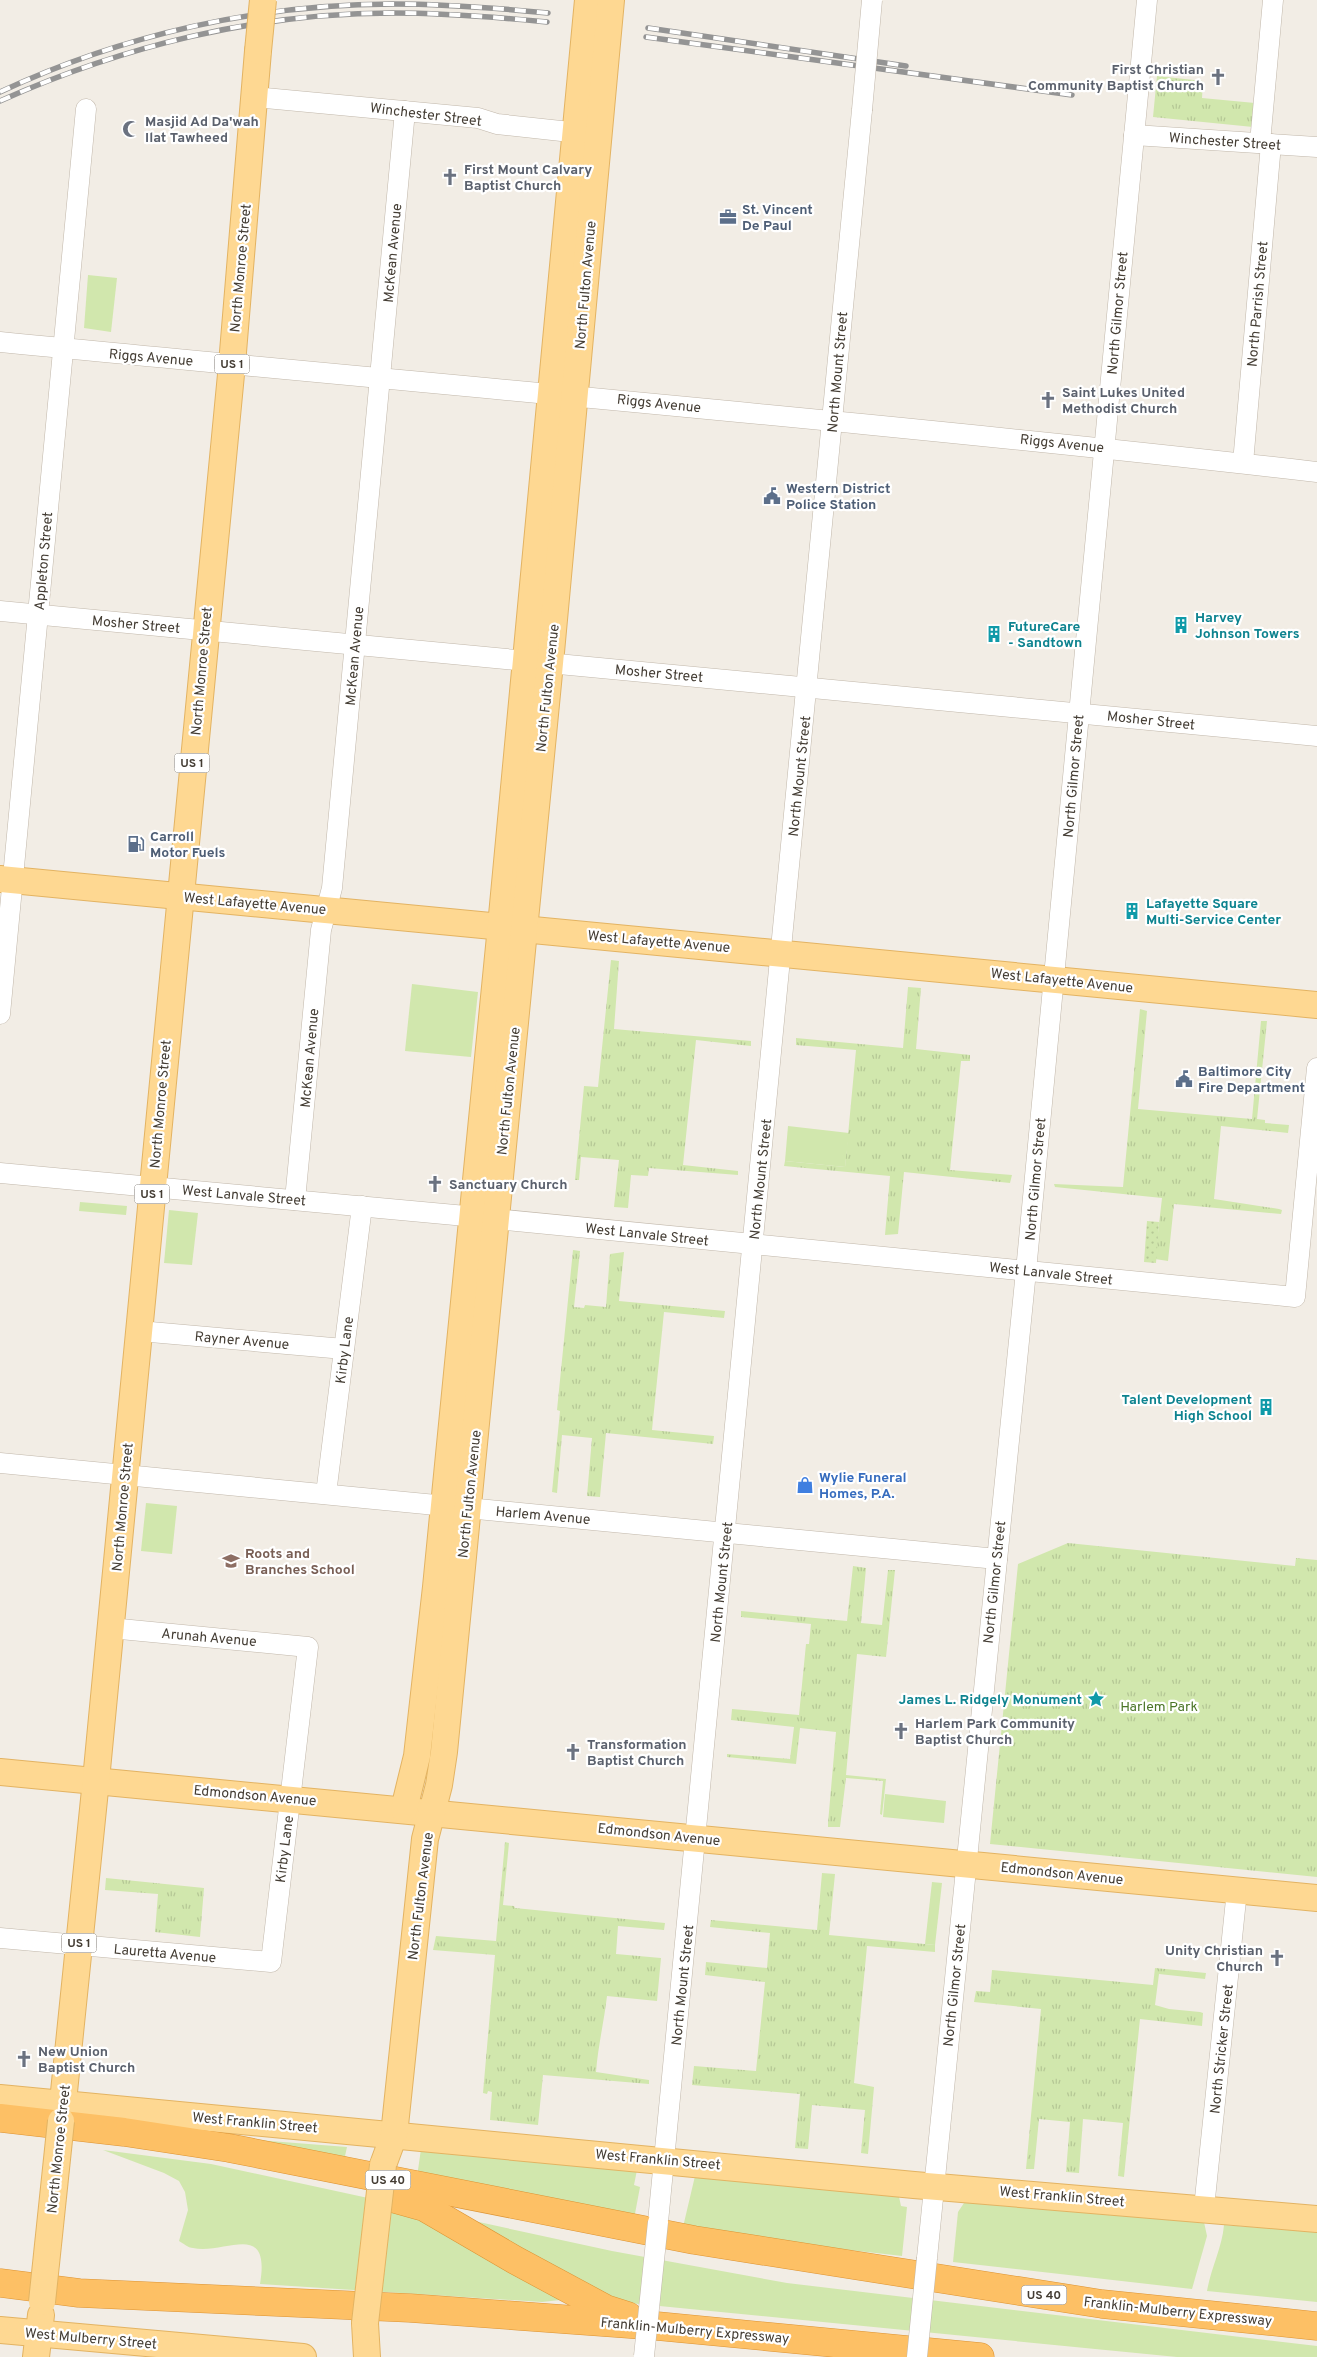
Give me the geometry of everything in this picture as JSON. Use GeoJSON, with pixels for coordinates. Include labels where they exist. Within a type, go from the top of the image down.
{"type":"FeatureCollection","features":[{"type":"Feature","properties":{"kind":"highway","name":"Franklin-Mulberry Expressway"},"geometry":{"type":"LineString","coordinates":[[0,2118],[124,2132],[228,2148],[694,2240],[773,2253],[1102,2304],[1317,2326]]}},
{"type":"Feature","properties":{"kind":"highway"},"geometry":{"type":"LineString","coordinates":[[0,2130],[233,2162],[345,2185],[424,2207],[515,2260],[606,2308],[657,2326]]}},
{"type":"Feature","properties":{"kind":"highway","name":"Franklin-Mulberry Expressway"},"geometry":{"type":"LineString","coordinates":[[0,2283],[79,2293],[410,2308],[657,2326],[980,2357]]}},
{"type":"Feature","properties":{"kind":"main road","name":"North Monroe Street"},"geometry":{"type":"LineString","coordinates":[[38,2345],[96,1780],[232,364],[262,0]]}},
{"type":"Feature","properties":{"kind":"main road","name":"North Fulton Avenue"},"geometry":{"type":"LineString","coordinates":[[367,2357],[365,2323],[383,2165],[394,2135],[425,1839],[444,1752],[456,1507],[513,927],[587,134],[588,0]]}},
{"type":"Feature","properties":{"kind":"main road","name":"North Fulton Avenue"},"geometry":{"type":"LineString","coordinates":[[587,134],[611,0]]}},
{"type":"Feature","properties":{"kind":"main road","name":"West Lafayette Avenue"},"geometry":{"type":"LineString","coordinates":[[6,879],[1317,1005]]}},
{"type":"Feature","properties":{"kind":"main road","name":"North Fulton Avenue"},"geometry":{"type":"LineString","coordinates":[[404,1809],[416,1756],[456,1507]]}},
{"type":"Feature","properties":{"kind":"main road","name":"Edmondson Avenue"},"geometry":{"type":"LineString","coordinates":[[0,1772],[290,1798],[1317,1898]]}},
{"type":"Feature","properties":{"kind":"main road","name":"West Franklin Street"},"geometry":{"type":"LineString","coordinates":[[0,2098],[61,2113],[394,2135],[934,2186],[1317,2218]]}},
{"type":"Feature","properties":{"kind":"main road","name":"West Mulberry Street"},"geometry":{"type":"LineString","coordinates":[[0,2330],[38,2345],[302,2357]]}},
{"type":"Feature","properties":{"kind":"street","name":"North Mount Street"},"geometry":{"type":"LineString","coordinates":[[644,2356],[782,953],[872,0]]}},
{"type":"Feature","properties":{"kind":"street","name":"North Gilmor Street"},"geometry":{"type":"LineString","coordinates":[[917,2357],[1026,1271],[1146,0]]}},
{"type":"Feature","properties":{"kind":"street","name":"North Parrish Street"},"geometry":{"type":"LineString","coordinates":[[1243,464],[1266,144],[1273,0]]}},
{"type":"Feature","properties":{"kind":"street","name":"Winchester Street"},"geometry":{"type":"LineString","coordinates":[[254,97],[478,118],[497,124],[587,134]]}},
{"type":"Feature","properties":{"kind":"street","name":"Appleton Street"},"geometry":{"type":"LineString","coordinates":[[0,1014],[6,879],[38,615],[86,109]]}},
{"type":"Feature","properties":{"kind":"street","name":"McKean Avenue"},"geometry":{"type":"LineString","coordinates":[[296,1200],[321,930],[332,888],[406,111]]}},
{"type":"Feature","properties":{"kind":"street","name":"Winchester Street"},"geometry":{"type":"LineString","coordinates":[[1134,135],[1317,147]]}},
{"type":"Feature","properties":{"kind":"street","name":"Riggs Avenue"},"geometry":{"type":"LineString","coordinates":[[0,342],[1104,447],[1317,472]]}},
{"type":"Feature","properties":{"kind":"street","name":"Mosher Street"},"geometry":{"type":"LineString","coordinates":[[0,611],[1317,736]]}},
{"type":"Feature","properties":{"kind":"street","name":"West Lanvale Street"},"geometry":{"type":"LineString","coordinates":[[0,1173],[362,1206],[1295,1297],[1317,1068]]}},
{"type":"Feature","properties":{"kind":"street","name":"Kirby Lane"},"geometry":{"type":"LineString","coordinates":[[326,1494],[362,1206]]}},
{"type":"Feature","properties":{"kind":"street","name":"Rayner Avenue"},"geometry":{"type":"LineString","coordinates":[[139,1331],[344,1349]]}},
{"type":"Feature","properties":{"kind":"street","name":"Harlem Avenue"},"geometry":{"type":"LineString","coordinates":[[0,1463],[997,1559]]}},
{"type":"Feature","properties":{"kind":"street","name":"Arunah Avenue"},"geometry":{"type":"LineString","coordinates":[[110,1628],[308,1646]]}},
{"type":"Feature","properties":{"kind":"street","name":"Kirby Lane"},"geometry":{"type":"LineString","coordinates":[[271,1962],[308,1646]]}},
{"type":"Feature","properties":{"kind":"street","name":"North Stricker Street"},"geometry":{"type":"LineString","coordinates":[[1204,2208],[1237,1890]]}},
{"type":"Feature","properties":{"kind":"street","name":"Lauretta Avenue"},"geometry":{"type":"LineString","coordinates":[[0,1938],[271,1962]]}},
{"type":"Feature","properties":{"kind":"green space"},"geometry":{"type":"Polygon","coordinates":[[[1157,76],[1203,81],[1202,98],[1255,103],[1253,127],[1153,117],[1157,76]]]}},
{"type":"Feature","properties":{"kind":"green space"},"geometry":{"type":"Polygon","coordinates":[[[88,275],[117,278],[111,332],[84,328],[88,275]]]}},
{"type":"Feature","properties":{"kind":"green space"},"geometry":{"type":"Polygon","coordinates":[[[611,960],[619,961],[614,1029],[751,1041],[751,1046],[696,1040],[683,1165],[738,1171],[738,1175],[649,1168],[648,1176],[631,1175],[628,1208],[614,1207],[619,1160],[581,1157],[579,1180],[575,1180],[584,1086],[598,1087],[611,960]]]}},
{"type":"Feature","properties":{"kind":"green space"},"geometry":{"type":"Polygon","coordinates":[[[412,984],[478,992],[471,1057],[405,1051],[412,984]]]}},
{"type":"Feature","properties":{"kind":"green space"},"geometry":{"type":"Polygon","coordinates":[[[908,987],[921,988],[916,1049],[970,1055],[970,1061],[961,1061],[950,1170],[1012,1175],[1010,1183],[904,1172],[898,1234],[885,1235],[890,1176],[784,1166],[785,1161],[845,1167],[856,1050],[796,1045],[796,1038],[903,1048],[908,987]]]}},
{"type":"Feature","properties":{"kind":"green space"},"geometry":{"type":"Polygon","coordinates":[[[1140,1009],[1147,1011],[1138,1109],[1252,1119],[1261,1021],[1267,1021],[1257,1119],[1265,1120],[1265,1123],[1289,1125],[1288,1133],[1221,1126],[1214,1199],[1279,1209],[1282,1210],[1281,1214],[1174,1204],[1168,1261],[1155,1259],[1162,1198],[1055,1187],[1054,1184],[1123,1187],[1140,1009]]]}},
{"type":"Feature","properties":{"kind":"green space"},"geometry":{"type":"Polygon","coordinates":[[[788,1126],[849,1133],[845,1167],[785,1161],[788,1126]]]}},
{"type":"Feature","properties":{"kind":"green space"},"geometry":{"type":"Polygon","coordinates":[[[80,1202],[127,1206],[126,1215],[79,1211],[80,1202]]]}},
{"type":"Feature","properties":{"kind":"green space"},"geometry":{"type":"Polygon","coordinates":[[[169,1210],[198,1213],[192,1265],[164,1263],[169,1210]]]}},
{"type":"Feature","properties":{"kind":"green space"},"geometry":{"type":"Polygon","coordinates":[[[1147,1221],[1159,1222],[1156,1263],[1144,1262],[1147,1221]]]}},
{"type":"Feature","properties":{"kind":"green space"},"geometry":{"type":"Polygon","coordinates":[[[573,1250],[580,1251],[574,1307],[584,1308],[585,1305],[606,1307],[610,1254],[624,1252],[619,1301],[725,1311],[724,1318],[664,1312],[652,1430],[714,1436],[713,1444],[606,1433],[600,1497],[587,1496],[592,1438],[562,1435],[557,1493],[552,1492],[560,1411],[557,1410],[573,1250]]]}},
{"type":"Feature","properties":{"kind":"green space"},"geometry":{"type":"Polygon","coordinates":[[[146,1503],[177,1506],[172,1554],[141,1551],[146,1503]]]}},
{"type":"Feature","properties":{"kind":"green space","name":"Harlem Park"},"geometry":{"type":"Polygon","coordinates":[[[1068,1543],[1295,1566],[1296,1558],[1317,1560],[1317,1877],[990,1844],[1018,1564],[1068,1543]]]}},
{"type":"Feature","properties":{"kind":"green space"},"geometry":{"type":"Polygon","coordinates":[[[853,1566],[866,1568],[861,1623],[882,1625],[888,1570],[895,1570],[886,1657],[857,1654],[846,1775],[886,1779],[882,1815],[880,1814],[883,1781],[846,1778],[840,1827],[828,1827],[836,1732],[800,1728],[796,1764],[727,1757],[727,1754],[790,1759],[794,1727],[731,1720],[732,1709],[799,1715],[806,1644],[809,1644],[811,1624],[741,1617],[741,1611],[847,1621],[853,1566]]]}},
{"type":"Feature","properties":{"kind":"green space"},"geometry":{"type":"Polygon","coordinates":[[[885,1794],[946,1801],[944,1823],[883,1817],[885,1794]]]}},
{"type":"Feature","properties":{"kind":"green space"},"geometry":{"type":"Polygon","coordinates":[[[505,1842],[509,1843],[503,1905],[514,1906],[515,1908],[665,1923],[664,1930],[618,1926],[616,1954],[661,1958],[657,2001],[607,1996],[596,2072],[649,2080],[649,2084],[543,2075],[538,2125],[490,2120],[492,2092],[483,2093],[495,1955],[433,1950],[436,1936],[496,1941],[505,1842]]]}},
{"type":"Feature","properties":{"kind":"green space"},"geometry":{"type":"Polygon","coordinates":[[[822,1873],[835,1874],[829,1935],[935,1945],[935,1952],[867,1946],[854,2083],[874,2087],[868,2154],[861,2153],[865,2110],[812,2105],[808,2149],[795,2148],[800,2094],[692,2085],[694,2066],[756,2071],[765,1982],[705,1975],[706,1962],[767,1968],[770,1933],[710,1927],[711,1920],[817,1930],[822,1873]]]}},
{"type":"Feature","properties":{"kind":"green space"},"geometry":{"type":"Polygon","coordinates":[[[106,1878],[204,1888],[200,1937],[155,1932],[158,1894],[105,1890],[106,1878]]]}},
{"type":"Feature","properties":{"kind":"green space"},"geometry":{"type":"Polygon","coordinates":[[[932,1882],[942,1883],[935,1945],[925,1944],[932,1882]]]}},
{"type":"Feature","properties":{"kind":"green space"},"geometry":{"type":"Polygon","coordinates":[[[1155,1968],[1206,1973],[1205,1979],[1159,1974],[1155,2005],[1169,2009],[1203,2013],[1202,2026],[1140,2019],[1124,2177],[1118,2176],[1123,2123],[1083,2119],[1079,2173],[1066,2172],[1070,2122],[1039,2119],[1034,2169],[1026,2169],[1041,2009],[974,2002],[976,1991],[990,1992],[992,1970],[1153,1985],[1155,1968]]]}},
{"type":"Feature","properties":{"kind":"green space"},"geometry":{"type":"Polygon","coordinates":[[[87,2127],[347,2147],[345,2156],[357,2161],[87,2127]]]}},
{"type":"Feature","properties":{"kind":"green space"},"geometry":{"type":"Polygon","coordinates":[[[421,2149],[637,2170],[634,2185],[640,2187],[634,2219],[416,2184],[421,2149]]]}},
{"type":"Feature","properties":{"kind":"green space"},"geometry":{"type":"Polygon","coordinates":[[[103,2150],[211,2164],[612,2251],[787,2283],[1317,2346],[1317,2357],[1177,2357],[578,2298],[542,2302],[260,2284],[262,2264],[259,2252],[252,2246],[243,2244],[206,2249],[191,2248],[179,2241],[188,2210],[185,2192],[179,2181],[164,2173],[103,2150]]]}},
{"type":"Feature","properties":{"kind":"green space"},"geometry":{"type":"Polygon","coordinates":[[[695,2176],[898,2192],[901,2206],[907,2207],[902,2256],[780,2242],[683,2227],[695,2176]]]}},
{"type":"Feature","properties":{"kind":"green space"},"geometry":{"type":"Polygon","coordinates":[[[966,2200],[1204,2222],[1207,2236],[1192,2289],[953,2262],[958,2212],[966,2200]]]}},
{"type":"Feature","properties":{"kind":"green space"},"geometry":{"type":"Polygon","coordinates":[[[1224,2225],[1317,2232],[1317,2302],[1207,2291],[1224,2225]]]}},
{"type":"Feature","properties":{"kind":"railway"},"geometry":{"type":"LineString","coordinates":[[0,92],[94,54],[142,39],[241,17],[342,5],[393,4],[471,7],[548,13]]}},
{"type":"Feature","properties":{"kind":"railway"},"geometry":{"type":"LineString","coordinates":[[0,101],[47,81],[142,49],[241,26],[291,19],[392,13],[547,22]]}},
{"type":"Feature","properties":{"kind":"railway"},"geometry":{"type":"LineString","coordinates":[[648,28],[906,66]]}},
{"type":"Feature","properties":{"kind":"railway"},"geometry":{"type":"LineString","coordinates":[[646,37],[1072,95]]}},
{"type":"Feature","properties":{"kind":"place","name":"First Christian Community Baptist Church"},"geometry":{"type":"Point","coordinates":[1218,77]}},
{"type":"Feature","properties":{"kind":"place","name":"Masjid Ad Da'wah Ilat Tawheed"},"geometry":{"type":"Point","coordinates":[131,129]}},
{"type":"Feature","properties":{"kind":"place","name":"First Mount Calvary Baptist Church"},"geometry":{"type":"Point","coordinates":[450,177]}},
{"type":"Feature","properties":{"kind":"place","name":"St. Vincent De Paul"},"geometry":{"type":"Point","coordinates":[728,217]}},
{"type":"Feature","properties":{"kind":"place","name":"Saint Lukes United Methodist Church"},"geometry":{"type":"Point","coordinates":[1048,400]}},
{"type":"Feature","properties":{"kind":"place","name":"Western District Police Station"},"geometry":{"type":"Point","coordinates":[772,496]}},
{"type":"Feature","properties":{"kind":"place","name":"Harvey Johnson Towers"},"geometry":{"type":"Point","coordinates":[1181,625]}},
{"type":"Feature","properties":{"kind":"place","name":"FutureCare - Sandtown"},"geometry":{"type":"Point","coordinates":[994,634]}},
{"type":"Feature","properties":{"kind":"place","name":"Carroll Motor Fuels"},"geometry":{"type":"Point","coordinates":[136,844]}},
{"type":"Feature","properties":{"kind":"place","name":"Lafayette Square Multi-Service Center"},"geometry":{"type":"Point","coordinates":[1132,911]}},
{"type":"Feature","properties":{"kind":"place","name":"Baltimore City Fire Department"},"geometry":{"type":"Point","coordinates":[1184,1079]}},
{"type":"Feature","properties":{"kind":"place","name":"Sanctuary Church"},"geometry":{"type":"Point","coordinates":[435,1184]}},
{"type":"Feature","properties":{"kind":"place","name":"Talent Development High School"},"geometry":{"type":"Point","coordinates":[1266,1407]}},
{"type":"Feature","properties":{"kind":"place","name":"Wylie Funeral Homes, P.A."},"geometry":{"type":"Point","coordinates":[805,1485]}},
{"type":"Feature","properties":{"kind":"place","name":"Roots and Branches School"},"geometry":{"type":"Point","coordinates":[231,1561]}},
{"type":"Feature","properties":{"kind":"place","name":"James L. Ridgely Monument"},"geometry":{"type":"Point","coordinates":[1096,1699]}},
{"type":"Feature","properties":{"kind":"place","name":"Harlem Park Community Baptist Church"},"geometry":{"type":"Point","coordinates":[901,1731]}},
{"type":"Feature","properties":{"kind":"place","name":"Transformation Baptist Church"},"geometry":{"type":"Point","coordinates":[573,1752]}},
{"type":"Feature","properties":{"kind":"place","name":"Unity Christian Church"},"geometry":{"type":"Point","coordinates":[1277,1958]}},
{"type":"Feature","properties":{"kind":"place","name":"New Union Baptist Church"},"geometry":{"type":"Point","coordinates":[24,2059]}}]}
